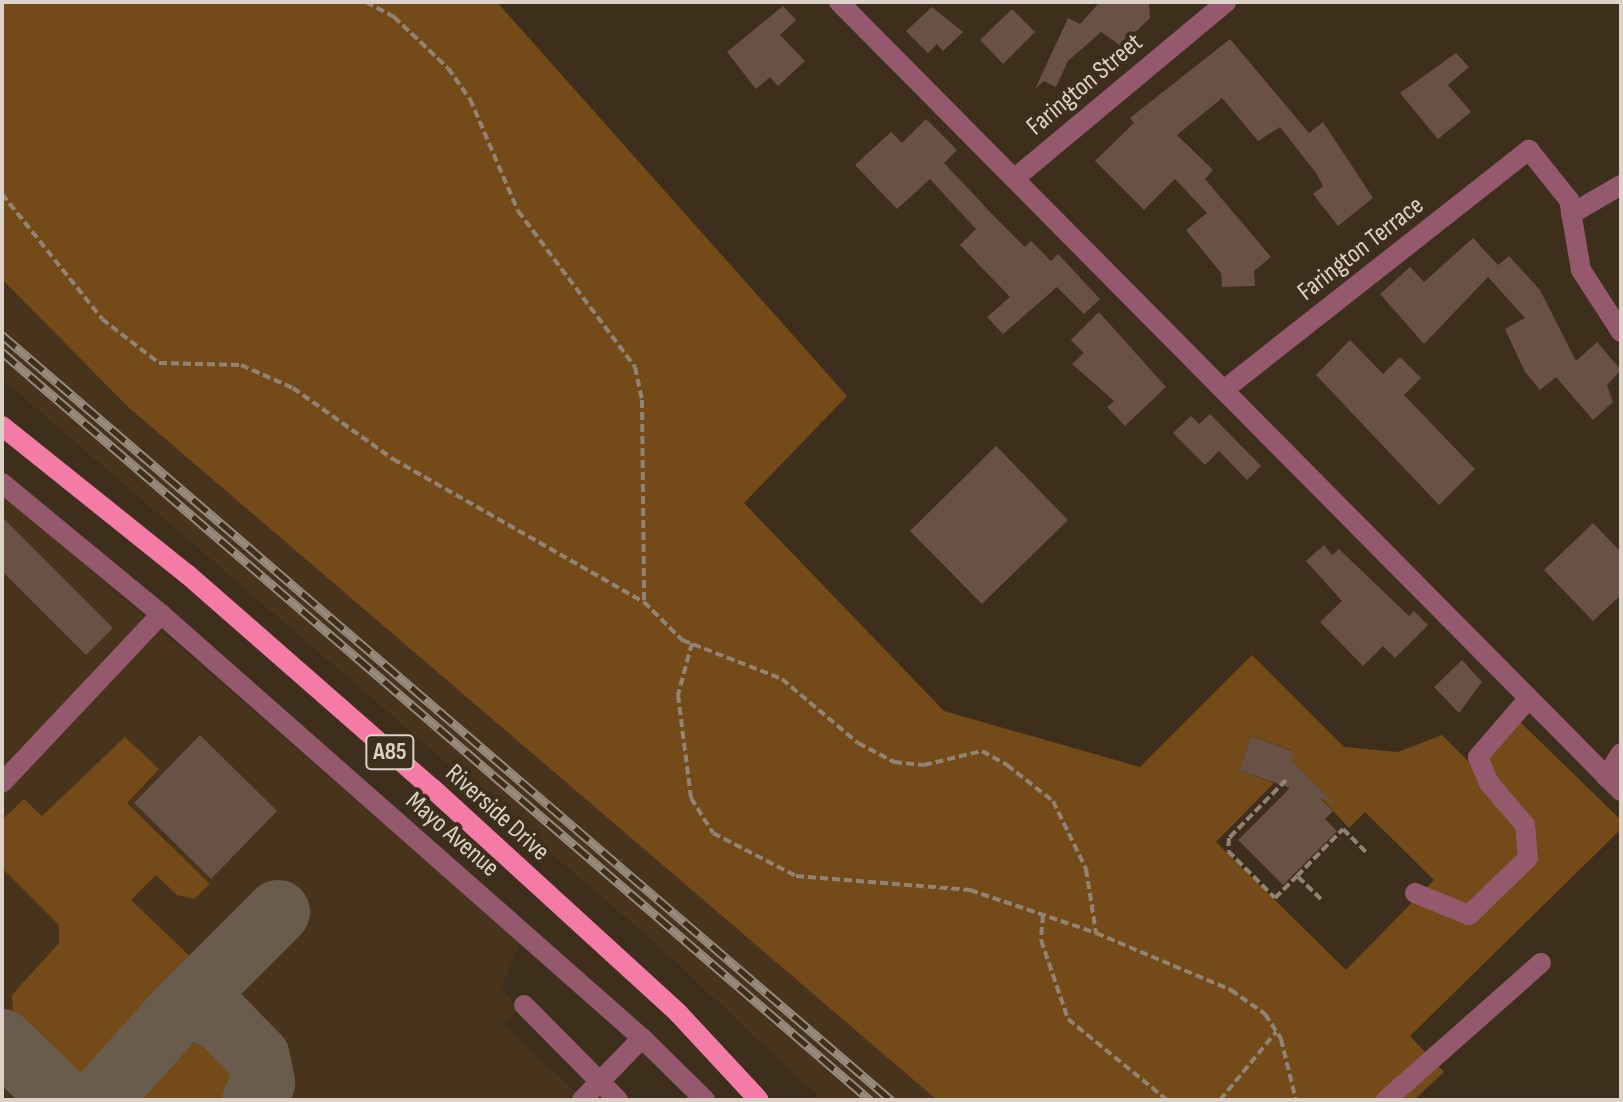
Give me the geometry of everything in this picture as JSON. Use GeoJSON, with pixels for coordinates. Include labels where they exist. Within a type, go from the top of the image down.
{"type":"FeatureCollection","features":[{"type":"Feature","properties":{"kind":"main road","name":"Riverside Drive"},"geometry":{"type":"LineString","coordinates":[[2,426],[187,574],[433,789],[679,1014],[759,1100]]}},
{"type":"Feature","properties":{"kind":"street"},"geometry":{"type":"LineString","coordinates":[[839,2],[1614,784]]}},
{"type":"Feature","properties":{"kind":"street","name":"Farington Street"},"geometry":{"type":"LineString","coordinates":[[1015,178],[1226,2]]}},
{"type":"Feature","properties":{"kind":"street","name":"Farington Terrace"},"geometry":{"type":"LineString","coordinates":[[1225,389],[1529,150],[1569,200],[1571,214]]}},
{"type":"Feature","properties":{"kind":"street"},"geometry":{"type":"LineString","coordinates":[[1621,185],[1571,214],[1581,270],[1621,332]]}},
{"type":"Feature","properties":{"kind":"street","name":"Mayo Avenue"},"geometry":{"type":"LineString","coordinates":[[2,483],[161,614],[642,1038],[705,1100]]}},
{"type":"Feature","properties":{"kind":"street"},"geometry":{"type":"LineString","coordinates":[[2,783],[161,614]]}},
{"type":"Feature","properties":{"kind":"street"},"geometry":{"type":"LineString","coordinates":[[1415,893],[1429,904],[1469,915],[1528,858],[1525,825],[1489,783],[1478,757],[1529,698]]}},
{"type":"Feature","properties":{"kind":"street"},"geometry":{"type":"LineString","coordinates":[[1614,784],[1621,753]]}},
{"type":"Feature","properties":{"kind":"street"},"geometry":{"type":"LineString","coordinates":[[1386,1100],[1541,963]]}},
{"type":"Feature","properties":{"kind":"street"},"geometry":{"type":"LineString","coordinates":[[524,1005],[618,1100]]}},
{"type":"Feature","properties":{"kind":"street"},"geometry":{"type":"LineString","coordinates":[[582,1100],[642,1038]]}},
{"type":"Feature","properties":{"kind":"path"},"geometry":{"type":"LineString","coordinates":[[366,2],[394,17],[448,68],[470,99],[518,211],[635,367],[642,400],[644,602]]}},
{"type":"Feature","properties":{"kind":"path"},"geometry":{"type":"LineString","coordinates":[[2,194],[128,343],[159,363],[241,365],[293,388],[393,459],[644,602],[692,643],[782,679],[858,743],[894,762],[924,765],[982,751],[1007,765],[1053,801],[1086,869],[1096,933]]}},
{"type":"Feature","properties":{"kind":"path"},"geometry":{"type":"LineString","coordinates":[[692,643],[678,695],[691,798],[713,833],[796,876],[970,890],[1096,933],[1231,990],[1265,1014],[1276,1032],[1296,1100]]}},
{"type":"Feature","properties":{"kind":"path"},"geometry":{"type":"LineString","coordinates":[[1286,780],[1229,838],[1228,851],[1275,898],[1343,829],[1367,853]]}},
{"type":"Feature","properties":{"kind":"path"},"geometry":{"type":"LineString","coordinates":[[1297,876],[1321,899]]}},
{"type":"Feature","properties":{"kind":"path"},"geometry":{"type":"LineString","coordinates":[[1043,915],[1041,940],[1068,1019],[1167,1100]]}},
{"type":"Feature","properties":{"kind":"path"},"geometry":{"type":"LineString","coordinates":[[1220,1100],[1276,1032]]}},
{"type":"Feature","properties":{"kind":"shaded area"},"geometry":{"type":"Polygon","coordinates":[[[2,2],[497,2],[847,396],[744,503],[944,711],[1140,767],[1252,655],[1344,747],[1398,752],[1442,735],[1470,763],[1516,718],[1621,820],[1621,829],[1410,1036],[1444,1072],[1414,1100],[937,1100],[127,406],[2,279],[2,2]],[[1251,736],[1239,770],[1274,783],[1216,842],[1346,970],[1434,880],[1365,812],[1349,828],[1287,761],[1291,750],[1251,736]]]}},
{"type":"Feature","properties":{"kind":"shaded area"},"geometry":{"type":"Polygon","coordinates":[[[2,279],[127,406],[937,1100],[822,1100],[654,942],[2,379],[2,279]]]}},
{"type":"Feature","properties":{"kind":"shaded area"},"geometry":{"type":"Polygon","coordinates":[[[2,493],[520,942],[502,987],[517,1010],[505,1025],[583,1100],[2,1100],[2,493]]]}},
{"type":"Feature","properties":{"kind":"shaded area"},"geometry":{"type":"Polygon","coordinates":[[[125,737],[159,769],[127,803],[210,884],[194,899],[177,895],[156,875],[131,900],[198,964],[99,1069],[58,1076],[14,1034],[12,995],[59,943],[59,925],[2,868],[2,820],[24,799],[42,816],[125,737]]]}},
{"type":"Feature","properties":{"kind":"shaded area"},"geometry":{"type":"Polygon","coordinates":[[[196,1043],[232,1060],[237,1100],[136,1100],[182,1047],[196,1043]]]}},
{"type":"Feature","properties":{"kind":"building"},"geometry":{"type":"Polygon","coordinates":[[[1100,2],[1149,2],[1150,18],[1121,46],[1101,32],[1068,61],[1056,87],[1044,81],[1035,89],[1068,18],[1080,24],[1100,2]]]}},
{"type":"Feature","properties":{"kind":"building"},"geometry":{"type":"Polygon","coordinates":[[[783,6],[796,20],[780,35],[805,61],[778,86],[770,77],[756,89],[727,52],[783,6]]]}},
{"type":"Feature","properties":{"kind":"building"},"geometry":{"type":"Polygon","coordinates":[[[932,7],[963,32],[943,51],[937,44],[928,53],[906,31],[932,7]]]}},
{"type":"Feature","properties":{"kind":"building"},"geometry":{"type":"Polygon","coordinates":[[[1012,9],[1035,32],[1003,64],[980,40],[1012,9]]]}},
{"type":"Feature","properties":{"kind":"building"},"geometry":{"type":"Polygon","coordinates":[[[1230,39],[1309,133],[1323,122],[1373,198],[1338,226],[1313,194],[1323,186],[1316,173],[1280,127],[1258,141],[1222,98],[1177,135],[1213,170],[1205,179],[1271,257],[1254,271],[1255,286],[1222,287],[1221,273],[1186,230],[1207,213],[1175,179],[1144,210],[1095,161],[1134,123],[1130,118],[1230,39]]]}},
{"type":"Feature","properties":{"kind":"building"},"geometry":{"type":"Polygon","coordinates":[[[1456,53],[1469,67],[1448,85],[1471,112],[1438,139],[1400,93],[1456,53]]]}},
{"type":"Feature","properties":{"kind":"building"},"geometry":{"type":"Polygon","coordinates":[[[926,119],[957,150],[944,163],[992,214],[1025,247],[1031,241],[1051,261],[1058,254],[1100,299],[1084,314],[1057,287],[1003,334],[987,317],[1010,297],[960,245],[976,229],[930,179],[897,209],[855,165],[891,132],[902,143],[926,119]]]}},
{"type":"Feature","properties":{"kind":"building"},"geometry":{"type":"Polygon","coordinates":[[[1473,238],[1498,265],[1509,256],[1540,290],[1576,361],[1597,342],[1621,370],[1607,385],[1613,402],[1593,420],[1556,377],[1540,390],[1525,372],[1505,329],[1525,318],[1488,277],[1424,344],[1380,294],[1410,267],[1424,282],[1473,238]]]}},
{"type":"Feature","properties":{"kind":"building"},"geometry":{"type":"Polygon","coordinates":[[[1099,312],[1166,387],[1125,426],[1107,407],[1114,401],[1072,364],[1084,353],[1071,340],[1099,312]]]}},
{"type":"Feature","properties":{"kind":"building"},"geometry":{"type":"Polygon","coordinates":[[[1350,340],[1383,374],[1400,357],[1421,378],[1404,395],[1475,469],[1439,505],[1316,375],[1350,340]]]}},
{"type":"Feature","properties":{"kind":"building"},"geometry":{"type":"Polygon","coordinates":[[[1210,414],[1261,466],[1247,480],[1219,451],[1205,465],[1173,433],[1191,416],[1199,424],[1210,414]]]}},
{"type":"Feature","properties":{"kind":"building"},"geometry":{"type":"Polygon","coordinates":[[[996,446],[1068,520],[982,604],[910,531],[996,446]]]}},
{"type":"Feature","properties":{"kind":"building"},"geometry":{"type":"Polygon","coordinates":[[[2,517],[113,628],[86,655],[2,571],[2,517]]]}},
{"type":"Feature","properties":{"kind":"building"},"geometry":{"type":"Polygon","coordinates":[[[1593,523],[1621,552],[1621,595],[1593,621],[1544,570],[1593,523]]]}},
{"type":"Feature","properties":{"kind":"building"},"geometry":{"type":"Polygon","coordinates":[[[1324,545],[1332,555],[1339,549],[1409,616],[1414,611],[1428,625],[1395,658],[1383,646],[1363,666],[1320,622],[1342,601],[1306,561],[1324,545]]]}},
{"type":"Feature","properties":{"kind":"building"},"geometry":{"type":"Polygon","coordinates":[[[1462,660],[1482,682],[1459,713],[1434,687],[1462,660]]]}},
{"type":"Feature","properties":{"kind":"building"},"geometry":{"type":"Polygon","coordinates":[[[200,735],[277,811],[211,879],[134,803],[200,735]]]}},
{"type":"Feature","properties":{"kind":"building"},"geometry":{"type":"Polygon","coordinates":[[[1251,736],[1295,752],[1291,760],[1334,803],[1320,798],[1333,811],[1325,819],[1337,831],[1283,885],[1238,840],[1290,788],[1239,770],[1251,736]]]}},
{"type":"Feature","properties":{"kind":"taxiway"},"geometry":{"type":"LineString","coordinates":[[177,1013],[278,912]]}},
{"type":"Feature","properties":{"kind":"taxiway"},"geometry":{"type":"LineString","coordinates":[[99,1100],[177,1013],[196,1009],[220,1018],[258,1057],[263,1083],[254,1100]]}},
{"type":"Feature","properties":{"kind":"taxiway"},"geometry":{"type":"LineString","coordinates":[[2,1041],[63,1100]]}},
{"type":"Feature","properties":{"kind":"railway"},"geometry":{"type":"LineString","coordinates":[[2,335],[891,1100]]}},
{"type":"Feature","properties":{"kind":"railway"},"geometry":{"type":"LineString","coordinates":[[2,352],[870,1100]]}}]}
